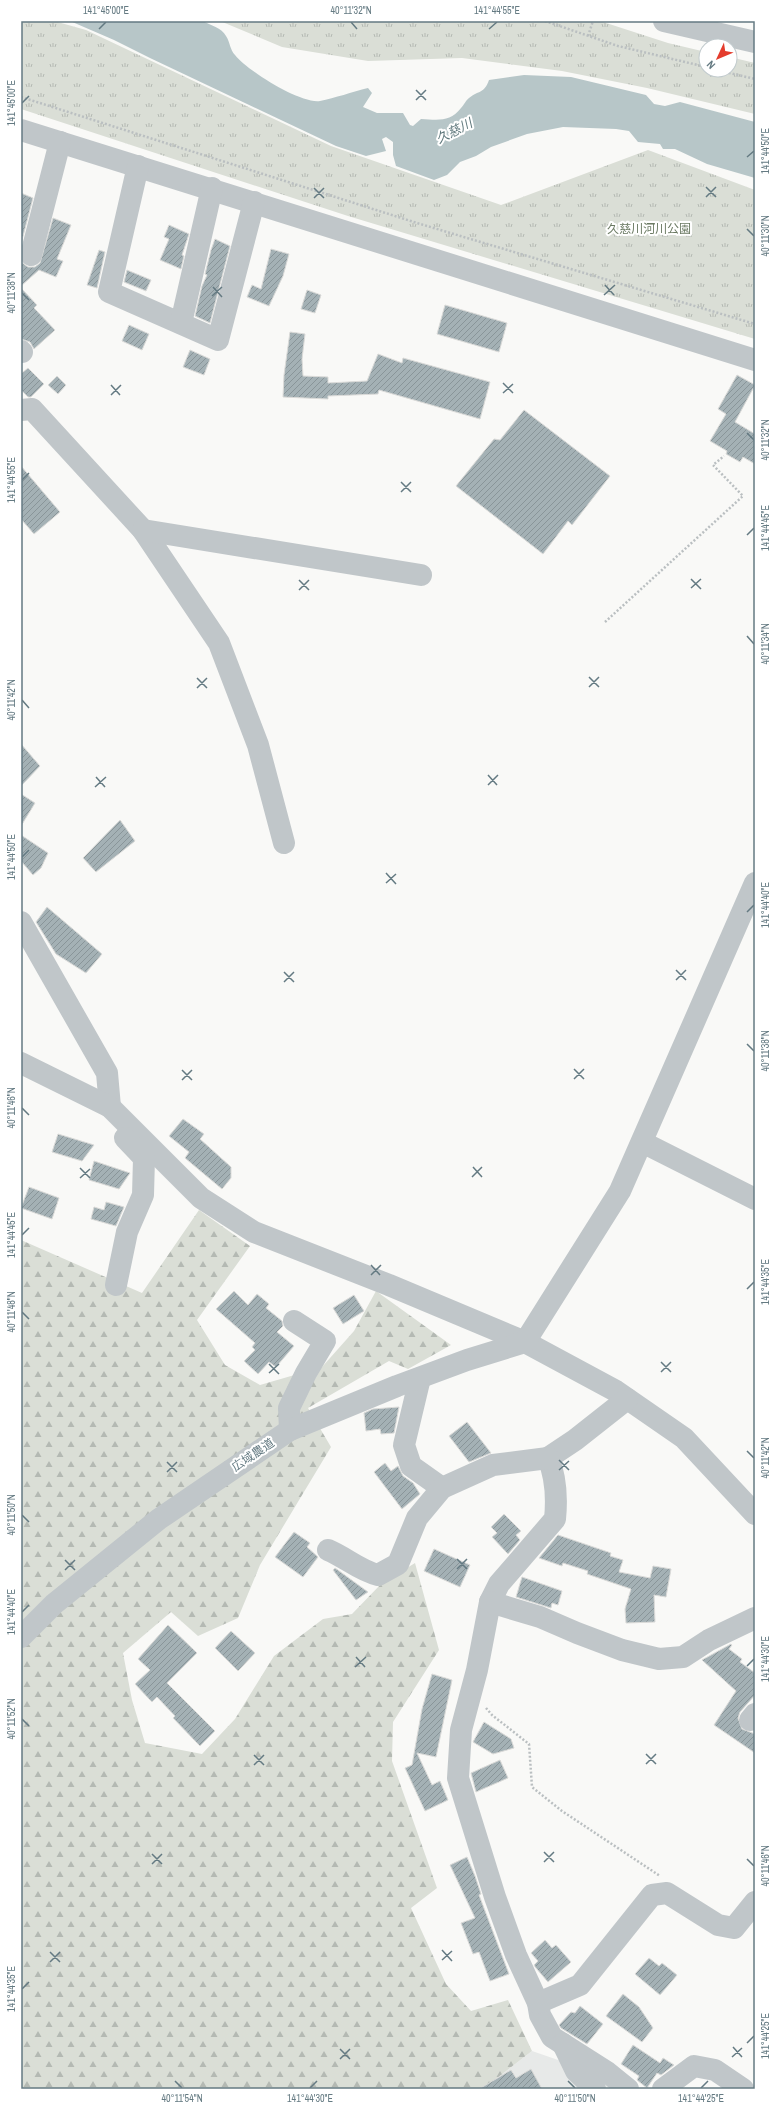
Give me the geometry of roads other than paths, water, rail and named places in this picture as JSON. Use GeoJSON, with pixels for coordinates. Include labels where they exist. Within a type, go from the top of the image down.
{"type":"FeatureCollection","features":[{"type":"Feature","properties":{"kind":"street"},"geometry":{"type":"LineString","coordinates":[[664,21],[694,25],[755,42]]}},
{"type":"Feature","properties":{"kind":"street"},"geometry":{"type":"LineString","coordinates":[[22,134],[60,142],[212,188],[755,360]]}},
{"type":"Feature","properties":{"kind":"street"},"geometry":{"type":"LineString","coordinates":[[31,255],[60,142]]}},
{"type":"Feature","properties":{"kind":"street"},"geometry":{"type":"LineString","coordinates":[[138,166],[109,292],[218,340],[254,202]]}},
{"type":"Feature","properties":{"kind":"street"},"geometry":{"type":"LineString","coordinates":[[181,324],[212,188]]}},
{"type":"Feature","properties":{"kind":"street"},"geometry":{"type":"LineString","coordinates":[[27,410],[143,530],[219,643],[258,744],[284,843]]}},
{"type":"Feature","properties":{"kind":"street"},"geometry":{"type":"LineString","coordinates":[[143,530],[421,574]]}},
{"type":"Feature","properties":{"kind":"street"},"geometry":{"type":"LineString","coordinates":[[525,1342],[620,1191],[755,883]]}},
{"type":"Feature","properties":{"kind":"street"},"geometry":{"type":"LineString","coordinates":[[21,922],[107,1073],[110,1107]]}},
{"type":"Feature","properties":{"kind":"street"},"geometry":{"type":"LineString","coordinates":[[21,1063],[110,1107],[201,1198],[254,1232],[389,1285],[525,1342],[616,1391],[684,1438],[755,1514]]}},
{"type":"Feature","properties":{"kind":"street"},"geometry":{"type":"LineString","coordinates":[[48,1076],[58,1091],[102,1114],[144,1158],[143,1195],[127,1232],[116,1285]]}},
{"type":"Feature","properties":{"kind":"street"},"geometry":{"type":"LineString","coordinates":[[642,1142],[755,1199]]}},
{"type":"Feature","properties":{"kind":"street"},"geometry":{"type":"LineString","coordinates":[[290,1430],[289,1408],[306,1373],[325,1341],[294,1321]]}},
{"type":"Feature","properties":{"kind":"street","name":"広域農道"},"geometry":{"type":"LineString","coordinates":[[21,1637],[54,1604],[159,1519],[290,1430],[420,1378],[525,1342]]}},
{"type":"Feature","properties":{"kind":"street"},"geometry":{"type":"LineString","coordinates":[[420,1378],[404,1445],[411,1466],[442,1488]]}},
{"type":"Feature","properties":{"kind":"street"},"geometry":{"type":"LineString","coordinates":[[328,1550],[342,1556],[368,1573],[378,1575],[392,1568],[398,1564],[418,1518],[442,1488],[493,1465],[548,1458],[575,1440],[627,1399]]}},
{"type":"Feature","properties":{"kind":"street"},"geometry":{"type":"LineString","coordinates":[[548,1458],[554,1470],[557,1506],[555,1519],[499,1584],[490,1602],[472,1689],[461,1730],[458,1778],[495,1897],[516,1955],[538,2003],[540,2015],[552,2037],[607,2072],[628,2089]]}},
{"type":"Feature","properties":{"kind":"street"},"geometry":{"type":"LineString","coordinates":[[490,1602],[540,1617],[622,1650],[659,1659],[683,1657],[709,1640],[755,1618]]}},
{"type":"Feature","properties":{"kind":"street"},"geometry":{"type":"LineString","coordinates":[[538,2003],[580,1985],[652,1895],[667,1893],[718,1924],[734,1928],[755,1902]]}},
{"type":"Feature","properties":{"kind":"street"},"geometry":{"type":"LineString","coordinates":[[563,2044],[576,2071],[595,2089]]}},
{"type":"Feature","properties":{"kind":"street"},"geometry":{"type":"LineString","coordinates":[[663,2089],[694,2066],[716,2070],[743,2089]]}},
{"type":"Feature","properties":{"kind":"water","name":"久慈川"},"geometry":{"type":"Polygon","coordinates":[[[70,21],[203,21],[224,33],[233,53],[242,62],[262,77],[288,92],[311,101],[320,101],[368,88],[372,93],[363,107],[377,113],[403,113],[410,125],[413,126],[421,119],[439,120],[453,116],[468,99],[485,88],[489,80],[524,75],[571,77],[646,95],[654,104],[665,106],[680,102],[755,122],[755,178],[707,164],[675,149],[663,149],[660,144],[638,142],[629,131],[616,129],[563,127],[527,134],[491,147],[476,156],[460,162],[447,175],[434,180],[396,166],[393,155],[393,142],[386,137],[382,139],[386,151],[366,156],[336,146],[114,40],[70,21]]]}},
{"type":"Feature","properties":{"kind":"park label","name":"久慈川河川公園"},"geometry":{"type":"Point","coordinates":[649,229]}}]}
